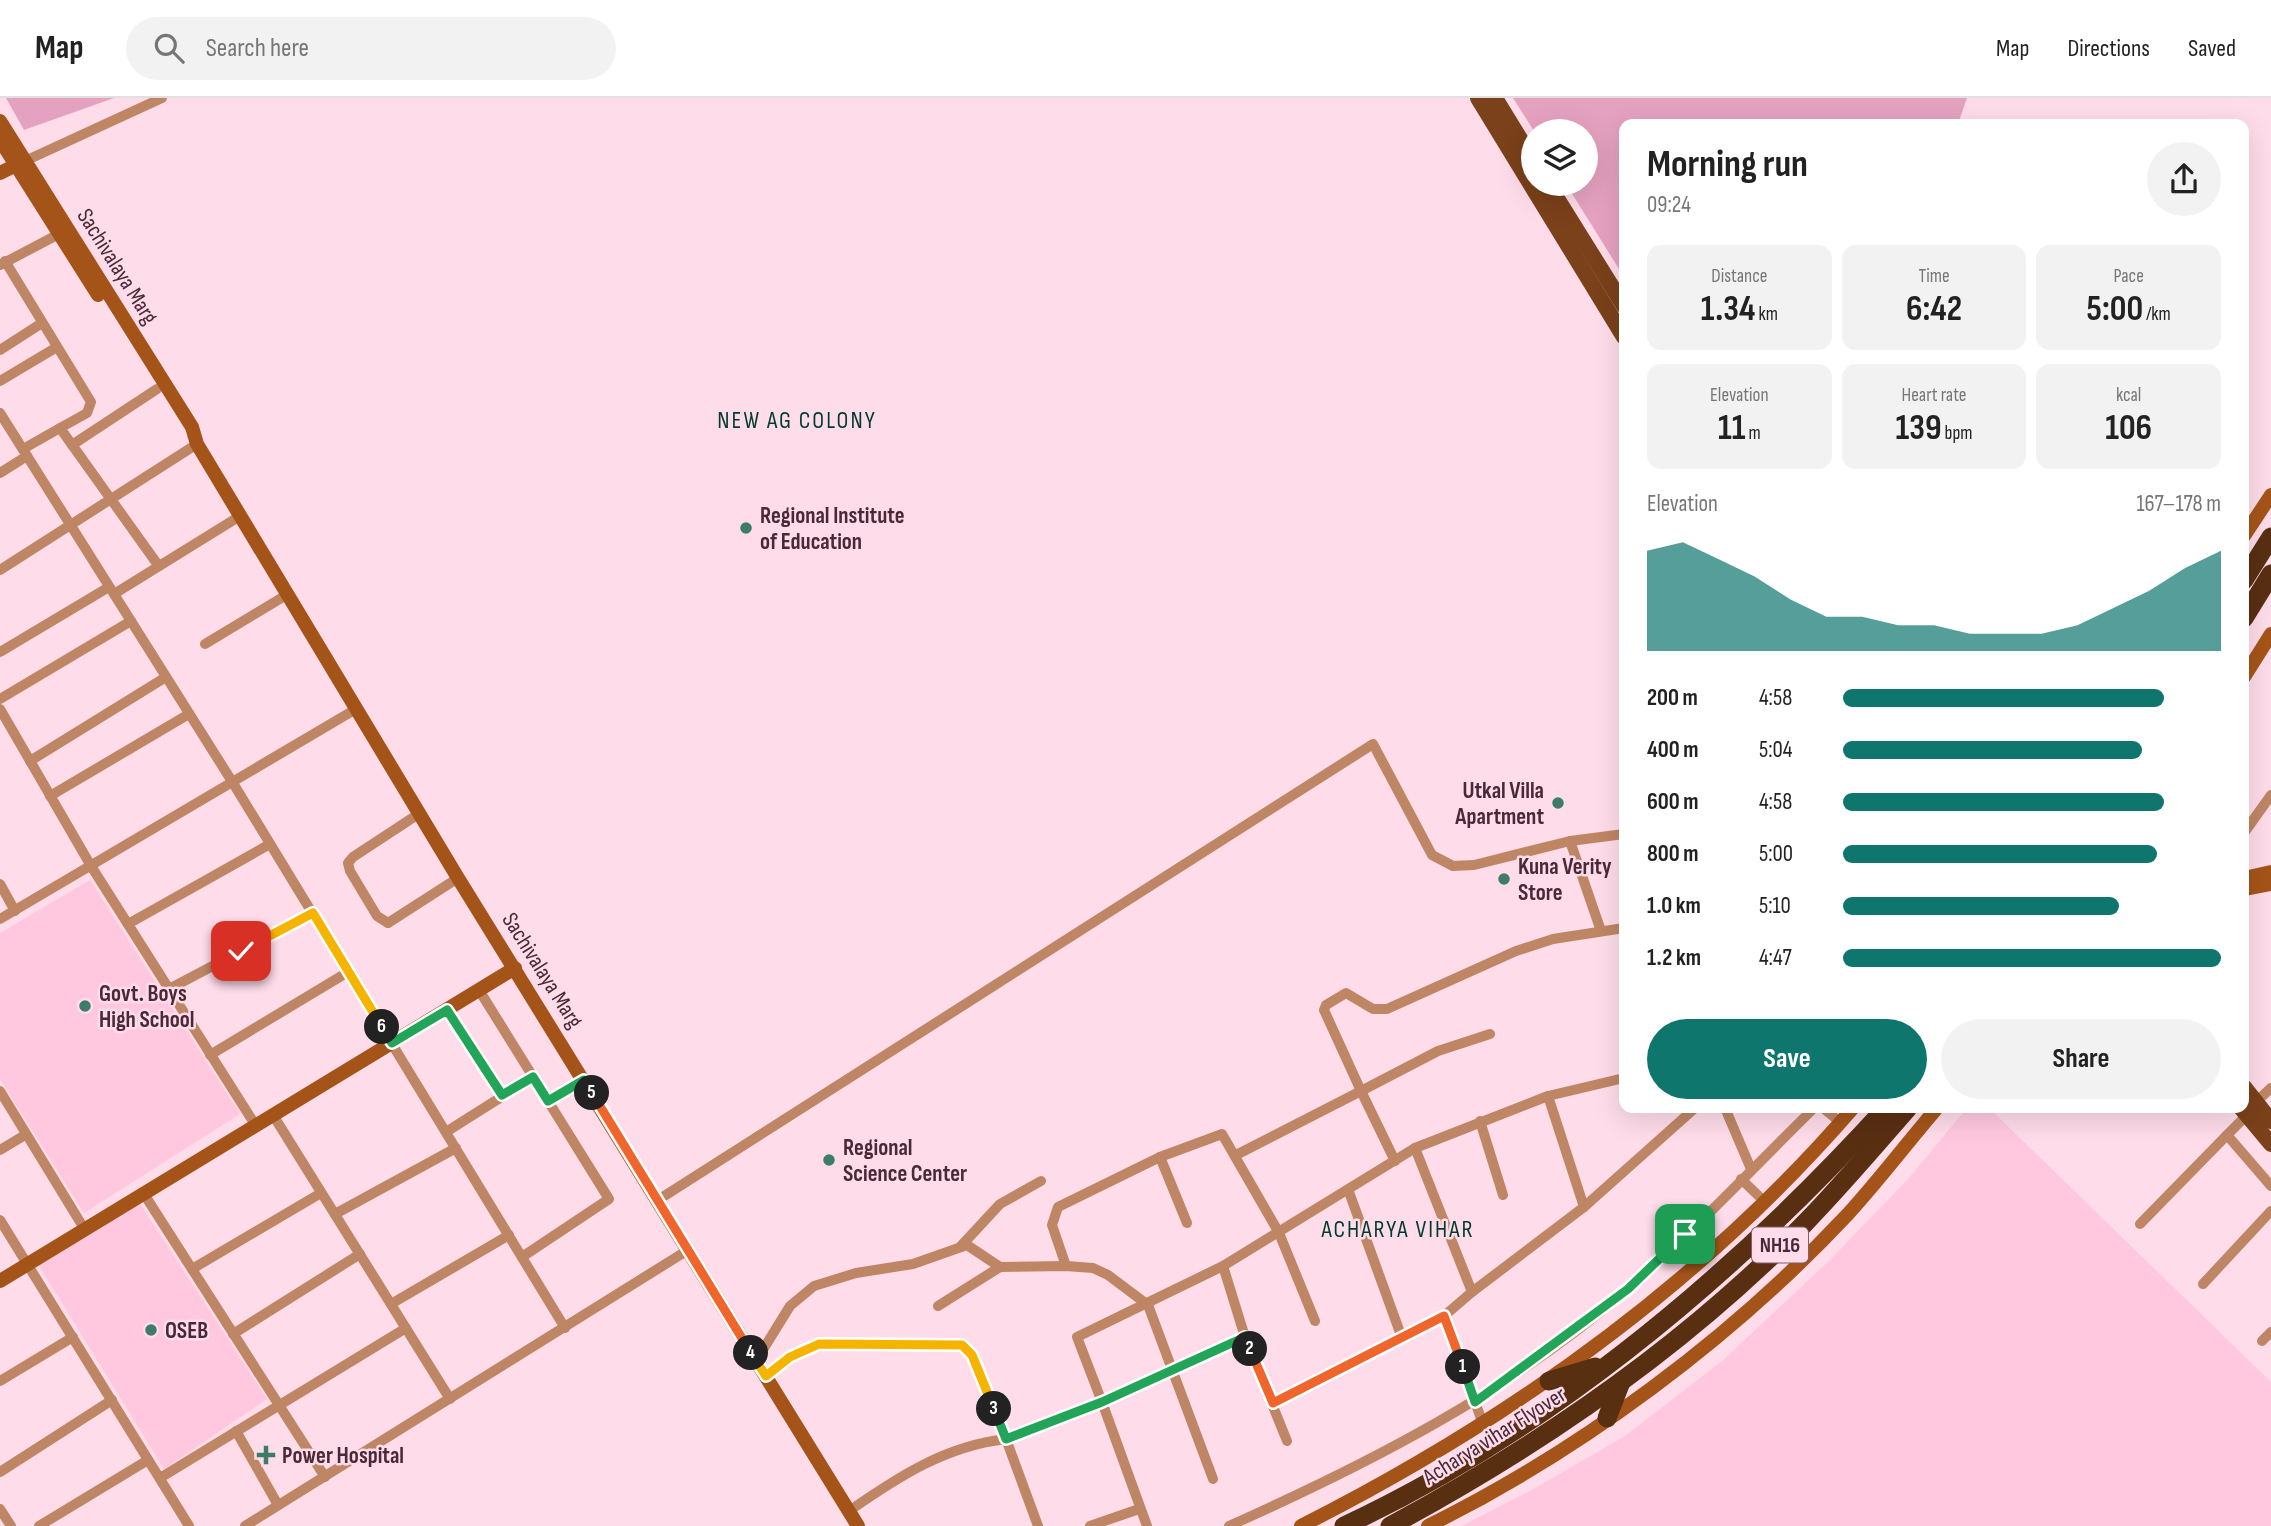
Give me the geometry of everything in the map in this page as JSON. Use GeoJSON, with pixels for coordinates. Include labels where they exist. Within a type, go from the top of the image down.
{"type":"FeatureCollection","features":[{"type":"Feature","properties":{"kind":"highway"},"geometry":{"type":"LineString","coordinates":[[2249,572],[2271,537]]}},
{"type":"Feature","properties":{"kind":"highway"},"geometry":{"type":"LineString","coordinates":[[2249,610],[2271,574]]}},
{"type":"Feature","properties":{"kind":"highway","name":"NH16"},"geometry":{"type":"LineString","coordinates":[[1618,1358],[1668,1319],[1789,1211],[1880,1113]]}},
{"type":"Feature","properties":{"kind":"highway","name":"NH16"},"geometry":{"type":"LineString","coordinates":[[1621,1381],[1686,1330],[1803,1224],[1903,1113]]}},
{"type":"Feature","properties":{"kind":"highway"},"geometry":{"type":"LineString","coordinates":[[1549,1381],[1618,1358]]}},
{"type":"Feature","properties":{"kind":"highway","name":"Acharya vihar Flyover"},"geometry":{"type":"LineString","coordinates":[[1343,1526],[1475,1456],[1618,1358]]}},
{"type":"Feature","properties":{"kind":"highway"},"geometry":{"type":"LineString","coordinates":[[1607,1419],[1621,1381]]}},
{"type":"Feature","properties":{"kind":"highway","name":"Acharya vihar Flyover"},"geometry":{"type":"LineString","coordinates":[[1390,1526],[1483,1474],[1621,1381]]}},
{"type":"Feature","properties":{"kind":"main road"},"geometry":{"type":"LineString","coordinates":[[1478,98],[1619,329]]}},
{"type":"Feature","properties":{"kind":"main road"},"geometry":{"type":"LineString","coordinates":[[1495,98],[1521,140]]}},
{"type":"Feature","properties":{"kind":"main road"},"geometry":{"type":"LineString","coordinates":[[1555,196],[1619,298]]}},
{"type":"Feature","properties":{"kind":"main road"},"geometry":{"type":"LineString","coordinates":[[2249,1109],[2271,1121]]}},
{"type":"Feature","properties":{"kind":"main road"},"geometry":{"type":"LineString","coordinates":[[2249,1110],[2271,1144]]}},
{"type":"Feature","properties":{"kind":"street"},"geometry":{"type":"LineString","coordinates":[[0,173],[162,98]]}},
{"type":"Feature","properties":{"kind":"street","name":"Sachivalaya Marg"},"geometry":{"type":"LineString","coordinates":[[0,121],[59,233],[183,434],[195,441]]}},
{"type":"Feature","properties":{"kind":"street","name":"Sachivalaya Marg"},"geometry":{"type":"LineString","coordinates":[[0,140],[20,163],[192,427],[195,441],[458,878],[858,1526]]}},
{"type":"Feature","properties":{"kind":"street"},"geometry":{"type":"LineString","coordinates":[[0,473],[60,428],[87,413],[91,402],[2,263],[59,233]]}},
{"type":"Feature","properties":{"kind":"street"},"geometry":{"type":"LineString","coordinates":[[0,350],[42,323]]}},
{"type":"Feature","properties":{"kind":"street"},"geometry":{"type":"LineString","coordinates":[[0,382],[57,347]]}},
{"type":"Feature","properties":{"kind":"street"},"geometry":{"type":"LineString","coordinates":[[72,445],[157,389]]}},
{"type":"Feature","properties":{"kind":"street"},"geometry":{"type":"LineString","coordinates":[[0,413],[233,783],[565,1328]]}},
{"type":"Feature","properties":{"kind":"street"},"geometry":{"type":"LineString","coordinates":[[60,428],[158,565]]}},
{"type":"Feature","properties":{"kind":"street"},"geometry":{"type":"LineString","coordinates":[[0,570],[72,527],[195,441]]}},
{"type":"Feature","properties":{"kind":"street"},"geometry":{"type":"LineString","coordinates":[[2249,528],[2271,495]]}},
{"type":"Feature","properties":{"kind":"street"},"geometry":{"type":"LineString","coordinates":[[0,652],[158,565],[240,516]]}},
{"type":"Feature","properties":{"kind":"street"},"geometry":{"type":"LineString","coordinates":[[205,644],[288,594]]}},
{"type":"Feature","properties":{"kind":"street"},"geometry":{"type":"LineString","coordinates":[[0,699],[131,621]]}},
{"type":"Feature","properties":{"kind":"street"},"geometry":{"type":"LineString","coordinates":[[2249,671],[2266,652],[2271,634]]}},
{"type":"Feature","properties":{"kind":"street"},"geometry":{"type":"LineString","coordinates":[[30,761],[166,677]]}},
{"type":"Feature","properties":{"kind":"street"},"geometry":{"type":"LineString","coordinates":[[0,709],[91,866],[256,1126]]}},
{"type":"Feature","properties":{"kind":"street"},"geometry":{"type":"LineString","coordinates":[[0,919],[356,709]]}},
{"type":"Feature","properties":{"kind":"street"},"geometry":{"type":"LineString","coordinates":[[50,796],[189,714]]}},
{"type":"Feature","properties":{"kind":"street"},"geometry":{"type":"LineString","coordinates":[[658,1200],[1373,744],[1432,855],[1445,864],[1474,865],[1570,841],[1619,835]]}},
{"type":"Feature","properties":{"kind":"street"},"geometry":{"type":"LineString","coordinates":[[2249,826],[2271,795]]}},
{"type":"Feature","properties":{"kind":"street"},"geometry":{"type":"LineString","coordinates":[[420,813],[353,857],[348,863],[350,871],[377,916],[388,923],[458,878]]}},
{"type":"Feature","properties":{"kind":"street"},"geometry":{"type":"LineString","coordinates":[[1570,841],[1601,931]]}},
{"type":"Feature","properties":{"kind":"street"},"geometry":{"type":"LineString","coordinates":[[128,924],[270,844]]}},
{"type":"Feature","properties":{"kind":"street"},"geometry":{"type":"LineString","coordinates":[[2249,877],[2271,872]]}},
{"type":"Feature","properties":{"kind":"street"},"geometry":{"type":"LineString","coordinates":[[0,884],[15,911]]}},
{"type":"Feature","properties":{"kind":"street"},"geometry":{"type":"LineString","coordinates":[[2249,888],[2271,884]]}},
{"type":"Feature","properties":{"kind":"street"},"geometry":{"type":"LineString","coordinates":[[169,989],[313,913]]}},
{"type":"Feature","properties":{"kind":"street"},"geometry":{"type":"LineString","coordinates":[[1395,1161],[1324,1015],[1326,1005],[1340,994],[1351,994],[1373,1009],[1387,1009],[1516,951],[1553,939],[1619,929]]}},
{"type":"Feature","properties":{"kind":"street"},"geometry":{"type":"LineString","coordinates":[[0,1281],[515,968]]}},
{"type":"Feature","properties":{"kind":"street"},"geometry":{"type":"LineString","coordinates":[[210,1055],[348,972]]}},
{"type":"Feature","properties":{"kind":"street"},"geometry":{"type":"LineString","coordinates":[[479,990],[609,1199],[522,1257]]}},
{"type":"Feature","properties":{"kind":"street"},"geometry":{"type":"LineString","coordinates":[[447,1010],[502,1095]]}},
{"type":"Feature","properties":{"kind":"street"},"geometry":{"type":"LineString","coordinates":[[1236,1155],[1438,1051],[1490,1034]]}},
{"type":"Feature","properties":{"kind":"street"},"geometry":{"type":"LineString","coordinates":[[446,1132],[533,1077]]}},
{"type":"Feature","properties":{"kind":"street"},"geometry":{"type":"LineString","coordinates":[[1147,1526],[1077,1337],[1223,1266],[1349,1192],[1415,1148],[1548,1096],[1619,1079]]}},
{"type":"Feature","properties":{"kind":"street"},"geometry":{"type":"LineString","coordinates":[[548,1101],[584,1080]]}},
{"type":"Feature","properties":{"kind":"street"},"geometry":{"type":"LineString","coordinates":[[2249,1107],[2271,1088]]}},
{"type":"Feature","properties":{"kind":"street"},"geometry":{"type":"LineString","coordinates":[[0,1091],[85,1230]]}},
{"type":"Feature","properties":{"kind":"street"},"geometry":{"type":"LineString","coordinates":[[1548,1096],[1584,1207]]}},
{"type":"Feature","properties":{"kind":"street"},"geometry":{"type":"LineString","coordinates":[[1273,1403],[1444,1316],[1584,1207],[1689,1113]]}},
{"type":"Feature","properties":{"kind":"street"},"geometry":{"type":"LineString","coordinates":[[1727,1113],[1751,1169]]}},
{"type":"Feature","properties":{"kind":"street"},"geometry":{"type":"LineString","coordinates":[[1229,1526],[1336,1478],[1475,1402],[1628,1289],[1809,1113]]}},
{"type":"Feature","properties":{"kind":"street"},"geometry":{"type":"LineString","coordinates":[[1829,1113],[1840,1122]]}},
{"type":"Feature","properties":{"kind":"street"},"geometry":{"type":"LineString","coordinates":[[1301,1526],[1368,1492],[1483,1424],[1549,1381],[1694,1267],[1765,1202],[1848,1113]]}},
{"type":"Feature","properties":{"kind":"street"},"geometry":{"type":"LineString","coordinates":[[1427,1526],[1473,1503],[1607,1419],[1736,1322],[1849,1213],[1933,1113]]}},
{"type":"Feature","properties":{"kind":"street"},"geometry":{"type":"LineString","coordinates":[[2140,1224],[2227,1135],[2244,1113]]}},
{"type":"Feature","properties":{"kind":"street"},"geometry":{"type":"LineString","coordinates":[[273,1115],[450,1399]]}},
{"type":"Feature","properties":{"kind":"street"},"geometry":{"type":"LineString","coordinates":[[1480,1121],[1503,1195]]}},
{"type":"Feature","properties":{"kind":"street"},"geometry":{"type":"LineString","coordinates":[[1066,1266],[1052,1225],[1058,1208],[1160,1157],[1222,1134],[1279,1233],[1315,1321]]}},
{"type":"Feature","properties":{"kind":"street"},"geometry":{"type":"LineString","coordinates":[[0,1150],[25,1135]]}},
{"type":"Feature","properties":{"kind":"street"},"geometry":{"type":"LineString","coordinates":[[2227,1135],[2271,1186]]}},
{"type":"Feature","properties":{"kind":"street"},"geometry":{"type":"LineString","coordinates":[[335,1214],[456,1148]]}},
{"type":"Feature","properties":{"kind":"street"},"geometry":{"type":"LineString","coordinates":[[1415,1148],[1472,1292]]}},
{"type":"Feature","properties":{"kind":"street"},"geometry":{"type":"LineString","coordinates":[[1160,1157],[1187,1223]]}},
{"type":"Feature","properties":{"kind":"street"},"geometry":{"type":"LineString","coordinates":[[1741,1179],[1765,1202]]}},
{"type":"Feature","properties":{"kind":"street"},"geometry":{"type":"LineString","coordinates":[[755,1361],[790,1306],[814,1286],[856,1273],[913,1264],[961,1246],[1000,1203],[1041,1181]]}},
{"type":"Feature","properties":{"kind":"street"},"geometry":{"type":"LineString","coordinates":[[1349,1192],[1402,1338]]}},
{"type":"Feature","properties":{"kind":"street"},"geometry":{"type":"LineString","coordinates":[[192,1269],[321,1193]]}},
{"type":"Feature","properties":{"kind":"street"},"geometry":{"type":"LineString","coordinates":[[144,1194],[325,1477]]}},
{"type":"Feature","properties":{"kind":"street"},"geometry":{"type":"LineString","coordinates":[[2203,1284],[2271,1211]]}},
{"type":"Feature","properties":{"kind":"street"},"geometry":{"type":"LineString","coordinates":[[0,1220],[189,1526]]}},
{"type":"Feature","properties":{"kind":"street"},"geometry":{"type":"LineString","coordinates":[[391,1304],[509,1235]]}},
{"type":"Feature","properties":{"kind":"street"},"geometry":{"type":"LineString","coordinates":[[961,1246],[975,1248],[1000,1267]]}},
{"type":"Feature","properties":{"kind":"street"},"geometry":{"type":"LineString","coordinates":[[246,1526],[688,1250]]}},
{"type":"Feature","properties":{"kind":"street"},"geometry":{"type":"LineString","coordinates":[[233,1334],[360,1254]]}},
{"type":"Feature","properties":{"kind":"street"},"geometry":{"type":"LineString","coordinates":[[938,1306],[1000,1267],[1066,1266],[1093,1268],[1108,1275],[1147,1305],[1213,1479]]}},
{"type":"Feature","properties":{"kind":"street"},"geometry":{"type":"LineString","coordinates":[[1223,1266],[1245,1337],[1287,1441]]}},
{"type":"Feature","properties":{"kind":"street"},"geometry":{"type":"LineString","coordinates":[[1444,1316],[1483,1424]]}},
{"type":"Feature","properties":{"kind":"street"},"geometry":{"type":"LineString","coordinates":[[160,1478],[406,1328]]}},
{"type":"Feature","properties":{"kind":"street"},"geometry":{"type":"LineString","coordinates":[[2262,1341],[2271,1332]]}},
{"type":"Feature","properties":{"kind":"street"},"geometry":{"type":"LineString","coordinates":[[0,1381],[73,1337]]}},
{"type":"Feature","properties":{"kind":"street"},"geometry":{"type":"LineString","coordinates":[[849,1511],[891,1482],[940,1455],[965,1446],[1006,1439],[1102,1402],[1245,1337]]}},
{"type":"Feature","properties":{"kind":"street"},"geometry":{"type":"LineString","coordinates":[[766,1376],[790,1357],[819,1344],[962,1345],[972,1355],[1038,1526]]}},
{"type":"Feature","properties":{"kind":"street"},"geometry":{"type":"LineString","coordinates":[[0,1472],[112,1400]]}},
{"type":"Feature","properties":{"kind":"street"},"geometry":{"type":"LineString","coordinates":[[236,1431],[278,1505]]}},
{"type":"Feature","properties":{"kind":"street"},"geometry":{"type":"LineString","coordinates":[[40,1526],[148,1460]]}},
{"type":"Feature","properties":{"kind":"street"},"geometry":{"type":"LineString","coordinates":[[0,1509],[11,1526]]}},
{"type":"Feature","properties":{"kind":"street"},"geometry":{"type":"LineString","coordinates":[[1090,1526],[1139,1509]]}},
{"type":"Feature","properties":{"kind":"shaded area"},"geometry":{"type":"Polygon","coordinates":[[[6,98],[114,98],[24,130],[6,98]]]}},
{"type":"Feature","properties":{"kind":"shaded area"},"geometry":{"type":"Polygon","coordinates":[[[1513,98],[1967,98],[1960,119],[1619,119],[1619,269],[1573,196],[1598,196],[1598,119],[1526,119],[1513,98]]]}},
{"type":"Feature","properties":{"kind":"shaded area","name":"Govt. Boys High School"},"geometry":{"type":"Polygon","coordinates":[[[90,880],[240,1114],[84,1213],[0,1079],[0,933],[90,880]]]}},
{"type":"Feature","properties":{"kind":"shaded area"},"geometry":{"type":"Polygon","coordinates":[[[1963,1113],[1994,1113],[2271,1382],[2271,1526],[1461,1526],[1530,1491],[1625,1436],[1722,1361],[1828,1262],[1909,1178],[1963,1113]]]}},
{"type":"Feature","properties":{"kind":"shaded area","name":"OSEB"},"geometry":{"type":"Polygon","coordinates":[[[139,1202],[267,1399],[164,1469],[36,1261],[139,1202]]]}},
{"type":"Feature","properties":{"kind":"place","name":"Regional Institute of Education"},"geometry":{"type":"Point","coordinates":[746,528]}},
{"type":"Feature","properties":{"kind":"place","name":"Utkal Villa Apartment"},"geometry":{"type":"Point","coordinates":[1558,803]}},
{"type":"Feature","properties":{"kind":"place","name":"Kuna Verity Store"},"geometry":{"type":"Point","coordinates":[1504,879]}},
{"type":"Feature","properties":{"kind":"place","name":"Govt. Boys High School"},"geometry":{"type":"Point","coordinates":[85,1006]}},
{"type":"Feature","properties":{"kind":"place","name":"Regional Science Center"},"geometry":{"type":"Point","coordinates":[829,1160]}},
{"type":"Feature","properties":{"kind":"place","name":"OSEB"},"geometry":{"type":"Point","coordinates":[151,1330]}},
{"type":"Feature","properties":{"kind":"place","name":"Power Hospital"},"geometry":{"type":"Point","coordinates":[266,1455]}},
{"type":"Feature","properties":{"kind":"district","name":"NEW AG COLONY"},"geometry":{"type":"Point","coordinates":[797,420]}},
{"type":"Feature","properties":{"kind":"district","name":"ACHARYA VIHAR"},"geometry":{"type":"Point","coordinates":[1398,1229]}},
{"type":"Feature","properties":{"kind":"route"},"geometry":{"type":"LineString","coordinates":[[241,951],[313,913],[392,1043],[447,1010],[502,1095],[533,1077],[548,1101],[584,1080],[766,1376],[790,1357],[809,1346],[819,1344],[962,1345],[972,1355],[1006,1439],[1102,1402],[1245,1337],[1273,1403],[1444,1316],[1475,1402],[1628,1289],[1685,1234]]}}]}
